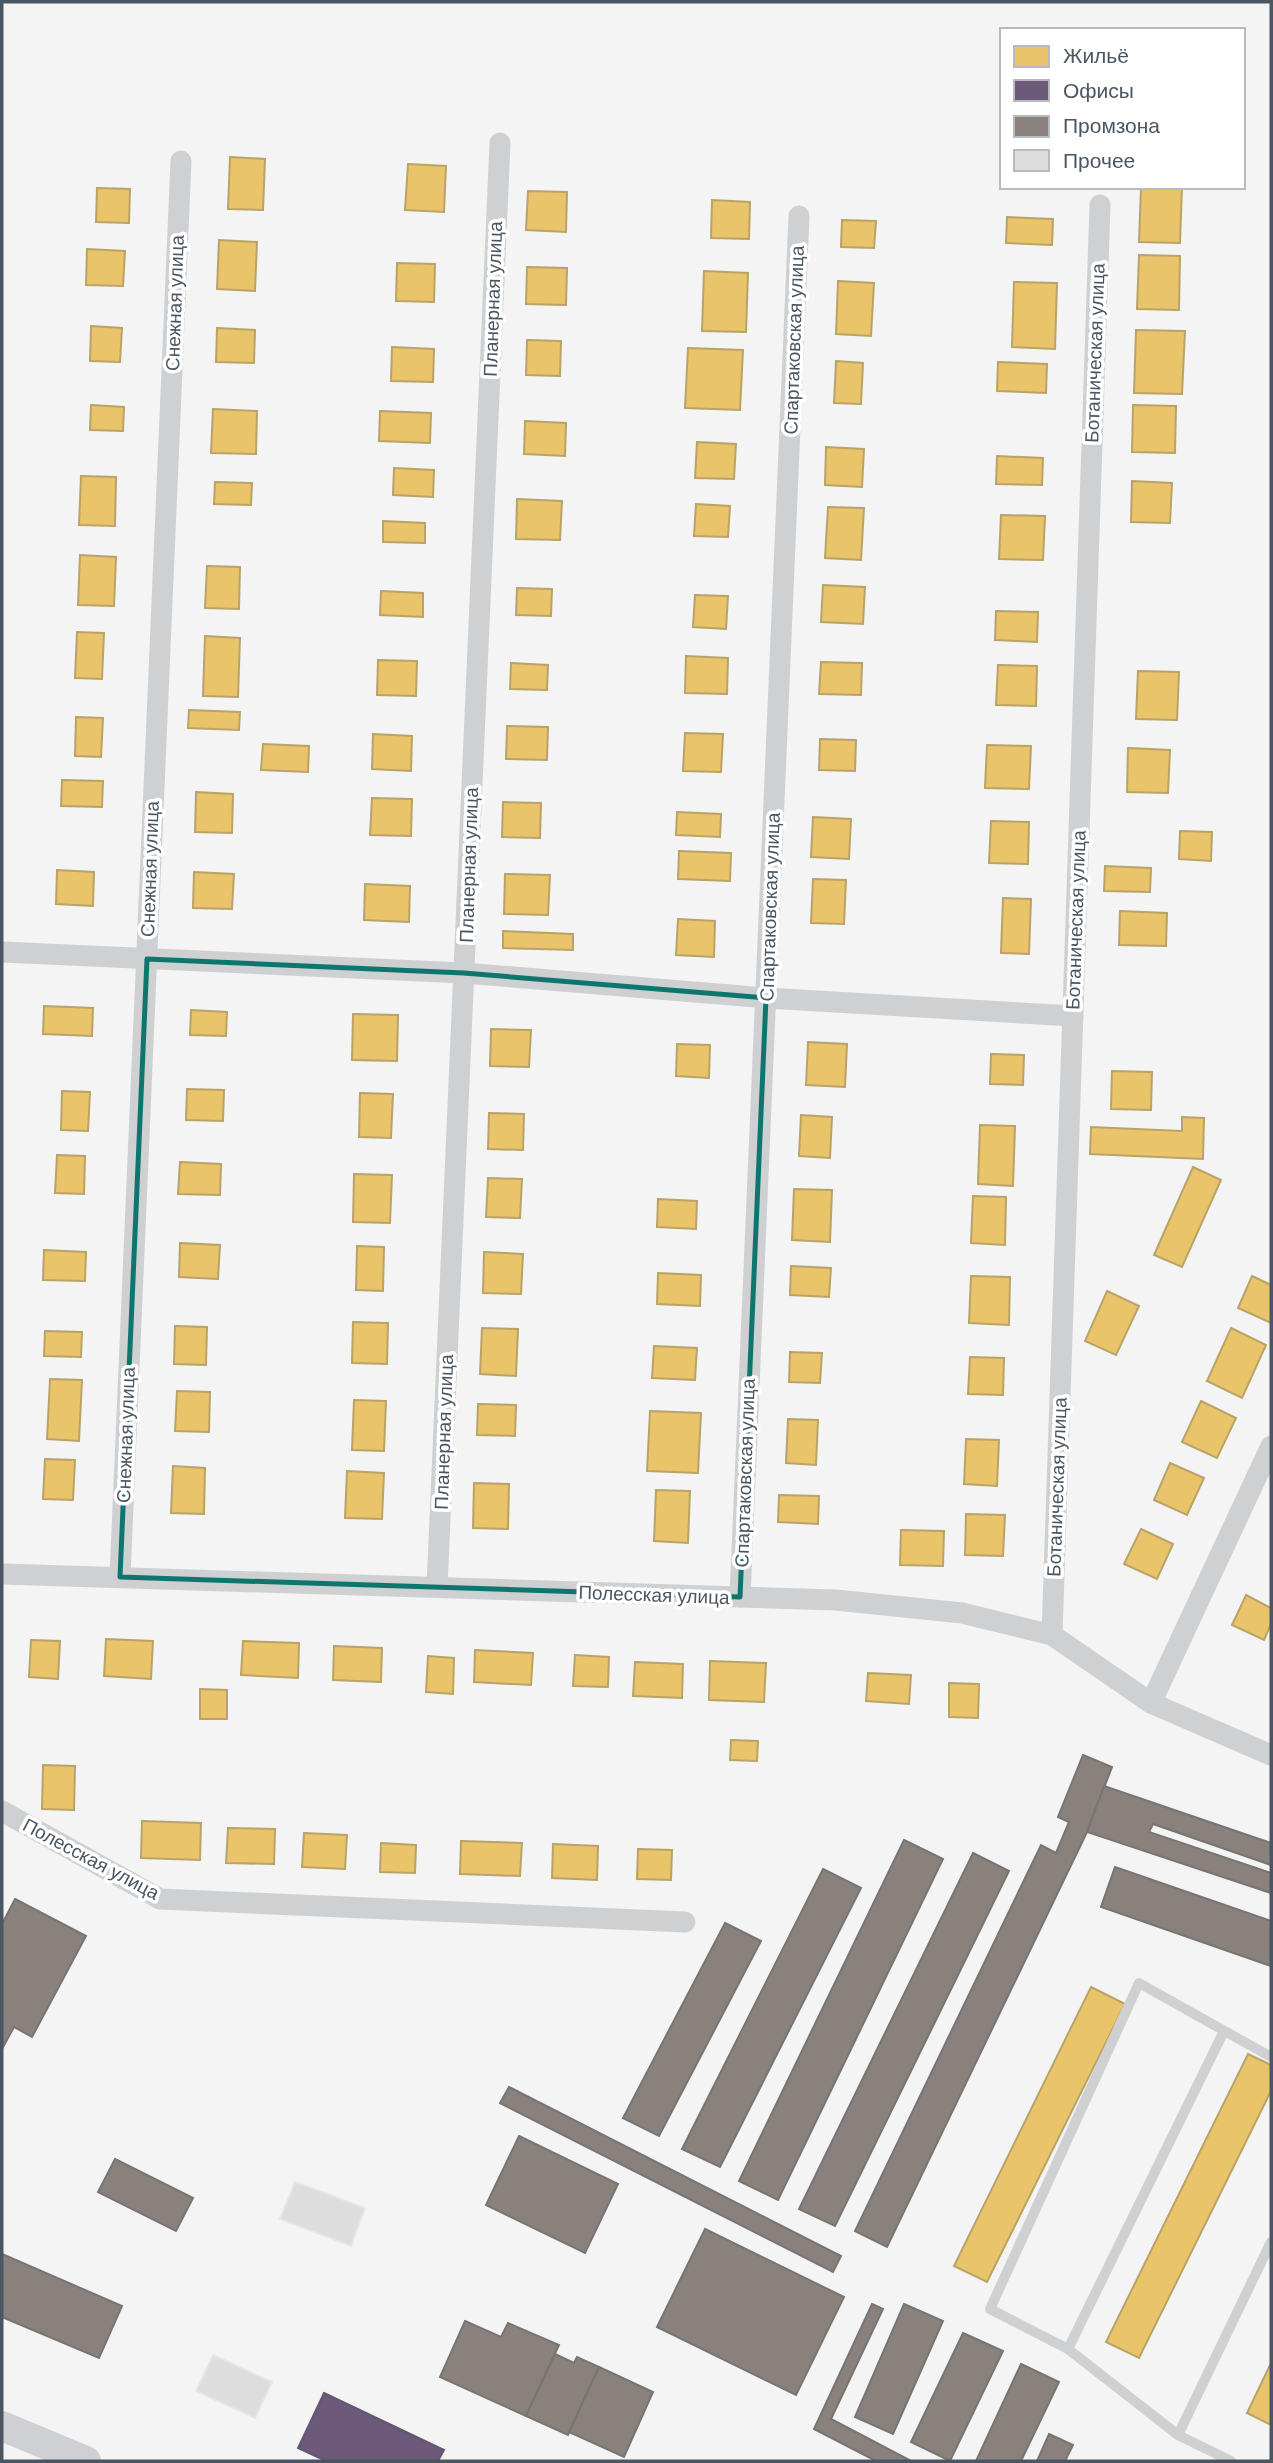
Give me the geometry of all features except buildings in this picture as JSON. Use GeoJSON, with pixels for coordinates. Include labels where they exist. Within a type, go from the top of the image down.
{"type":"FeatureCollection","features":[{"type":"Feature","properties":{"kind":"main road"},"geometry":{"type":"LineString","coordinates":[[2,2426],[86,2461]]}},
{"type":"Feature","properties":{"kind":"street","name":"Планерная улица"},"geometry":{"type":"LineString","coordinates":[[437,1587],[500,143]]}},
{"type":"Feature","properties":{"kind":"street","name":"Снежная улица"},"geometry":{"type":"LineString","coordinates":[[120,1577],[181,161]]}},
{"type":"Feature","properties":{"kind":"street","name":"Ботаническая улица"},"geometry":{"type":"LineString","coordinates":[[1052,1635],[1100,205]]}},
{"type":"Feature","properties":{"kind":"street","name":"Спартаковская улица"},"geometry":{"type":"LineString","coordinates":[[740,1597],[799,216]]}},
{"type":"Feature","properties":{"kind":"street"},"geometry":{"type":"LineString","coordinates":[[2,952],[464,973],[766,998],[1073,1016]]}},
{"type":"Feature","properties":{"kind":"street"},"geometry":{"type":"LineString","coordinates":[[1151,1703],[1271,1446]]}},
{"type":"Feature","properties":{"kind":"street","name":"Полесская улица"},"geometry":{"type":"LineString","coordinates":[[2,1573],[740,1597],[836,1601],[962,1613],[1021,1625],[1052,1635],[1151,1703],[1271,1755]]}},
{"type":"Feature","properties":{"kind":"street","name":"Полесская улица"},"geometry":{"type":"LineString","coordinates":[[2,1811],[160,1899],[685,1922]]}},
{"type":"Feature","properties":{"kind":"lane"},"geometry":{"type":"LineString","coordinates":[[1231,2461],[1178,2435],[1068,2349],[990,2309],[1139,1983],[1271,2057]]}},
{"type":"Feature","properties":{"kind":"lane"},"geometry":{"type":"LineString","coordinates":[[1068,2349],[1224,2031]]}},
{"type":"Feature","properties":{"kind":"lane"},"geometry":{"type":"LineString","coordinates":[[1178,2435],[1271,2242]]}},
{"type":"Feature","properties":{"kind":"highlighted area"},"geometry":{"type":"Polygon","coordinates":[[[147,959],[464,973],[766,998],[740,1597],[120,1577],[147,959]]]}}]}
